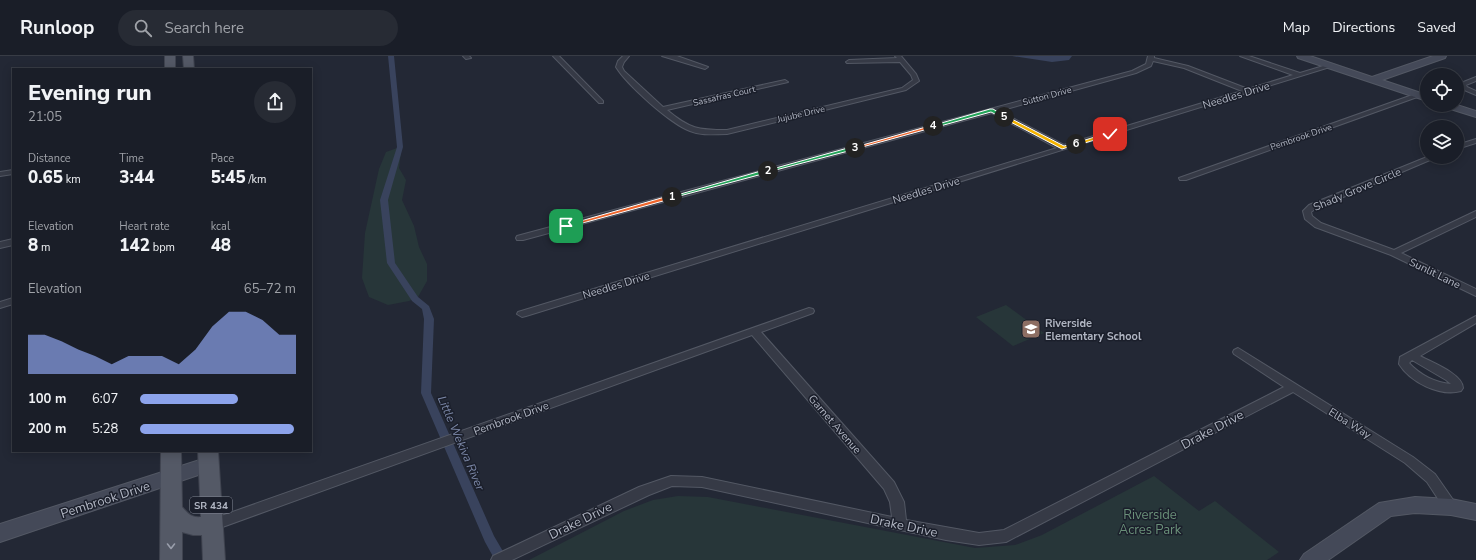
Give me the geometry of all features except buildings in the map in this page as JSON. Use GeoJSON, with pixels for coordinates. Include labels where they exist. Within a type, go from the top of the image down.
{"type":"FeatureCollection","features":[{"type":"Feature","properties":{"kind":"main road"},"geometry":{"type":"LineString","coordinates":[[170,56],[170,68]]}},
{"type":"Feature","properties":{"kind":"main road"},"geometry":{"type":"LineString","coordinates":[[188,56],[189,68]]}},
{"type":"Feature","properties":{"kind":"main road"},"geometry":{"type":"LineString","coordinates":[[171,452],[172,560]]}},
{"type":"Feature","properties":{"kind":"main road","name":"SR 434"},"geometry":{"type":"LineString","coordinates":[[209,458],[214,560]]}},
{"type":"Feature","properties":{"kind":"main road"},"geometry":{"type":"LineString","coordinates":[[171,510],[183,523],[196,527],[212,524]]}},
{"type":"Feature","properties":{"kind":"street"},"geometry":{"type":"LineString","coordinates":[[556,56],[601,102]]}},
{"type":"Feature","properties":{"kind":"street"},"geometry":{"type":"LineString","coordinates":[[626,56],[620,62],[619,67],[622,72],[663,110]]}},
{"type":"Feature","properties":{"kind":"street"},"geometry":{"type":"LineString","coordinates":[[665,56],[677,58],[705,67]]}},
{"type":"Feature","properties":{"kind":"street"},"geometry":{"type":"LineString","coordinates":[[1243,56],[1299,75]]}},
{"type":"Feature","properties":{"kind":"street"},"geometry":{"type":"LineString","coordinates":[[1301,56],[1420,96]]}},
{"type":"Feature","properties":{"kind":"street"},"geometry":{"type":"LineString","coordinates":[[1372,80],[1442,56]]}},
{"type":"Feature","properties":{"kind":"street"},"geometry":{"type":"LineString","coordinates":[[849,62],[899,58]]}},
{"type":"Feature","properties":{"kind":"street","name":"Jujube Drive"},"geometry":{"type":"LineString","coordinates":[[663,110],[684,127],[694,131],[727,132],[904,89],[916,81],[914,75],[899,58]]}},
{"type":"Feature","properties":{"kind":"street"},"geometry":{"type":"LineString","coordinates":[[1151,58],[1186,67],[1248,91]]}},
{"type":"Feature","properties":{"kind":"street","name":"Sutton Drive"},"geometry":{"type":"LineString","coordinates":[[520,238],[1134,72],[1149,65],[1151,58]]}},
{"type":"Feature","properties":{"kind":"street","name":"Needles Drive"},"geometry":{"type":"LineString","coordinates":[[522,314],[1330,66]]}},
{"type":"Feature","properties":{"kind":"street"},"geometry":{"type":"LineString","coordinates":[[1476,79],[1462,84],[1464,88],[1476,93]]}},
{"type":"Feature","properties":{"kind":"street","name":"Sassafras Court"},"geometry":{"type":"LineString","coordinates":[[663,110],[785,82]]}},
{"type":"Feature","properties":{"kind":"street","name":"Pembrook Drive"},"geometry":{"type":"LineString","coordinates":[[1183,178],[1420,98]]}},
{"type":"Feature","properties":{"kind":"street"},"geometry":{"type":"LineString","coordinates":[[992,110],[1063,148]]}},
{"type":"Feature","properties":{"kind":"street"},"geometry":{"type":"LineString","coordinates":[[1464,110],[1476,114]]}},
{"type":"Feature","properties":{"kind":"street"},"geometry":{"type":"LineString","coordinates":[[1464,144],[1476,141]]}},
{"type":"Feature","properties":{"kind":"street","name":"Shady Grove Circle"},"geometry":{"type":"LineString","coordinates":[[1394,253],[1318,225],[1308,217],[1307,211],[1312,207],[1420,162]]}},
{"type":"Feature","properties":{"kind":"street"},"geometry":{"type":"LineString","coordinates":[[0,174],[12,172]]}},
{"type":"Feature","properties":{"kind":"street"},"geometry":{"type":"LineString","coordinates":[[1394,253],[1476,214]]}},
{"type":"Feature","properties":{"kind":"street"},"geometry":{"type":"LineString","coordinates":[[0,244],[12,242]]}},
{"type":"Feature","properties":{"kind":"street","name":"Sunlit Lane"},"geometry":{"type":"LineString","coordinates":[[1394,253],[1476,293]]}},
{"type":"Feature","properties":{"kind":"street"},"geometry":{"type":"LineString","coordinates":[[0,304],[12,301]]}},
{"type":"Feature","properties":{"kind":"street","name":"Pembrook Drive"},"geometry":{"type":"LineString","coordinates":[[212,524],[809,311]]}},
{"type":"Feature","properties":{"kind":"street"},"geometry":{"type":"LineString","coordinates":[[1412,356],[1476,319]]}},
{"type":"Feature","properties":{"kind":"street","name":"Garnet Avenue"},"geometry":{"type":"LineString","coordinates":[[754,331],[889,486],[897,502],[900,524]]}},
{"type":"Feature","properties":{"kind":"street","name":"Elba Way"},"geometry":{"type":"LineString","coordinates":[[1238,352],[1409,460],[1431,478],[1451,508]]}},
{"type":"Feature","properties":{"kind":"street","name":"Drake Drive"},"geometry":{"type":"LineString","coordinates":[[498,560],[621,501],[671,481],[702,482],[900,524],[979,539],[1006,536],[1293,387]]}},
{"type":"Feature","properties":{"kind":"street","name":"Pembrook Drive"},"geometry":{"type":"LineString","coordinates":[[0,533],[172,477],[209,458]]}},
{"type":"Feature","properties":{"kind":"street"},"geometry":{"type":"LineString","coordinates":[[1311,560],[1386,509],[1415,505],[1476,512]]}},
{"type":"Feature","properties":{"kind":"green space"},"geometry":{"type":"Polygon","coordinates":[[[400,147],[401,152],[399,168],[406,180],[402,200],[414,226],[419,247],[427,264],[427,281],[418,297],[409,301],[388,305],[369,297],[362,278],[365,233],[379,169],[386,152],[400,147]]]}},
{"type":"Feature","properties":{"kind":"green space"},"geometry":{"type":"Polygon","coordinates":[[[1006,305],[1044,333],[1013,346],[976,317],[1006,305]]]}},
{"type":"Feature","properties":{"kind":"green space","name":"Riverside Acres Park"},"geometry":{"type":"Polygon","coordinates":[[[1154,476],[1199,511],[1215,501],[1279,552],[1267,560],[529,560],[624,511],[653,500],[678,496],[708,497],[975,548],[1015,545],[1042,535],[1154,476]]]}},
{"type":"Feature","properties":{"kind":"water"},"geometry":{"type":"Polygon","coordinates":[[[1012,56],[1072,56],[1069,60],[1052,62],[1012,56]]]}},
{"type":"Feature","properties":{"kind":"waterway","name":"Little Wekiva River"},"geometry":{"type":"LineString","coordinates":[[391,56],[400,147],[384,200],[391,263],[415,299],[426,308],[429,319],[426,393],[489,538],[502,560]]}},
{"type":"Feature","properties":{"kind":"place","name":"Riverside Elementary School"},"geometry":{"type":"Point","coordinates":[1031,329]}},
{"type":"Feature","properties":{"kind":"route"},"geometry":{"type":"LineString","coordinates":[[566,226],[992,110],[1063,148],[1110,134]]}}]}
